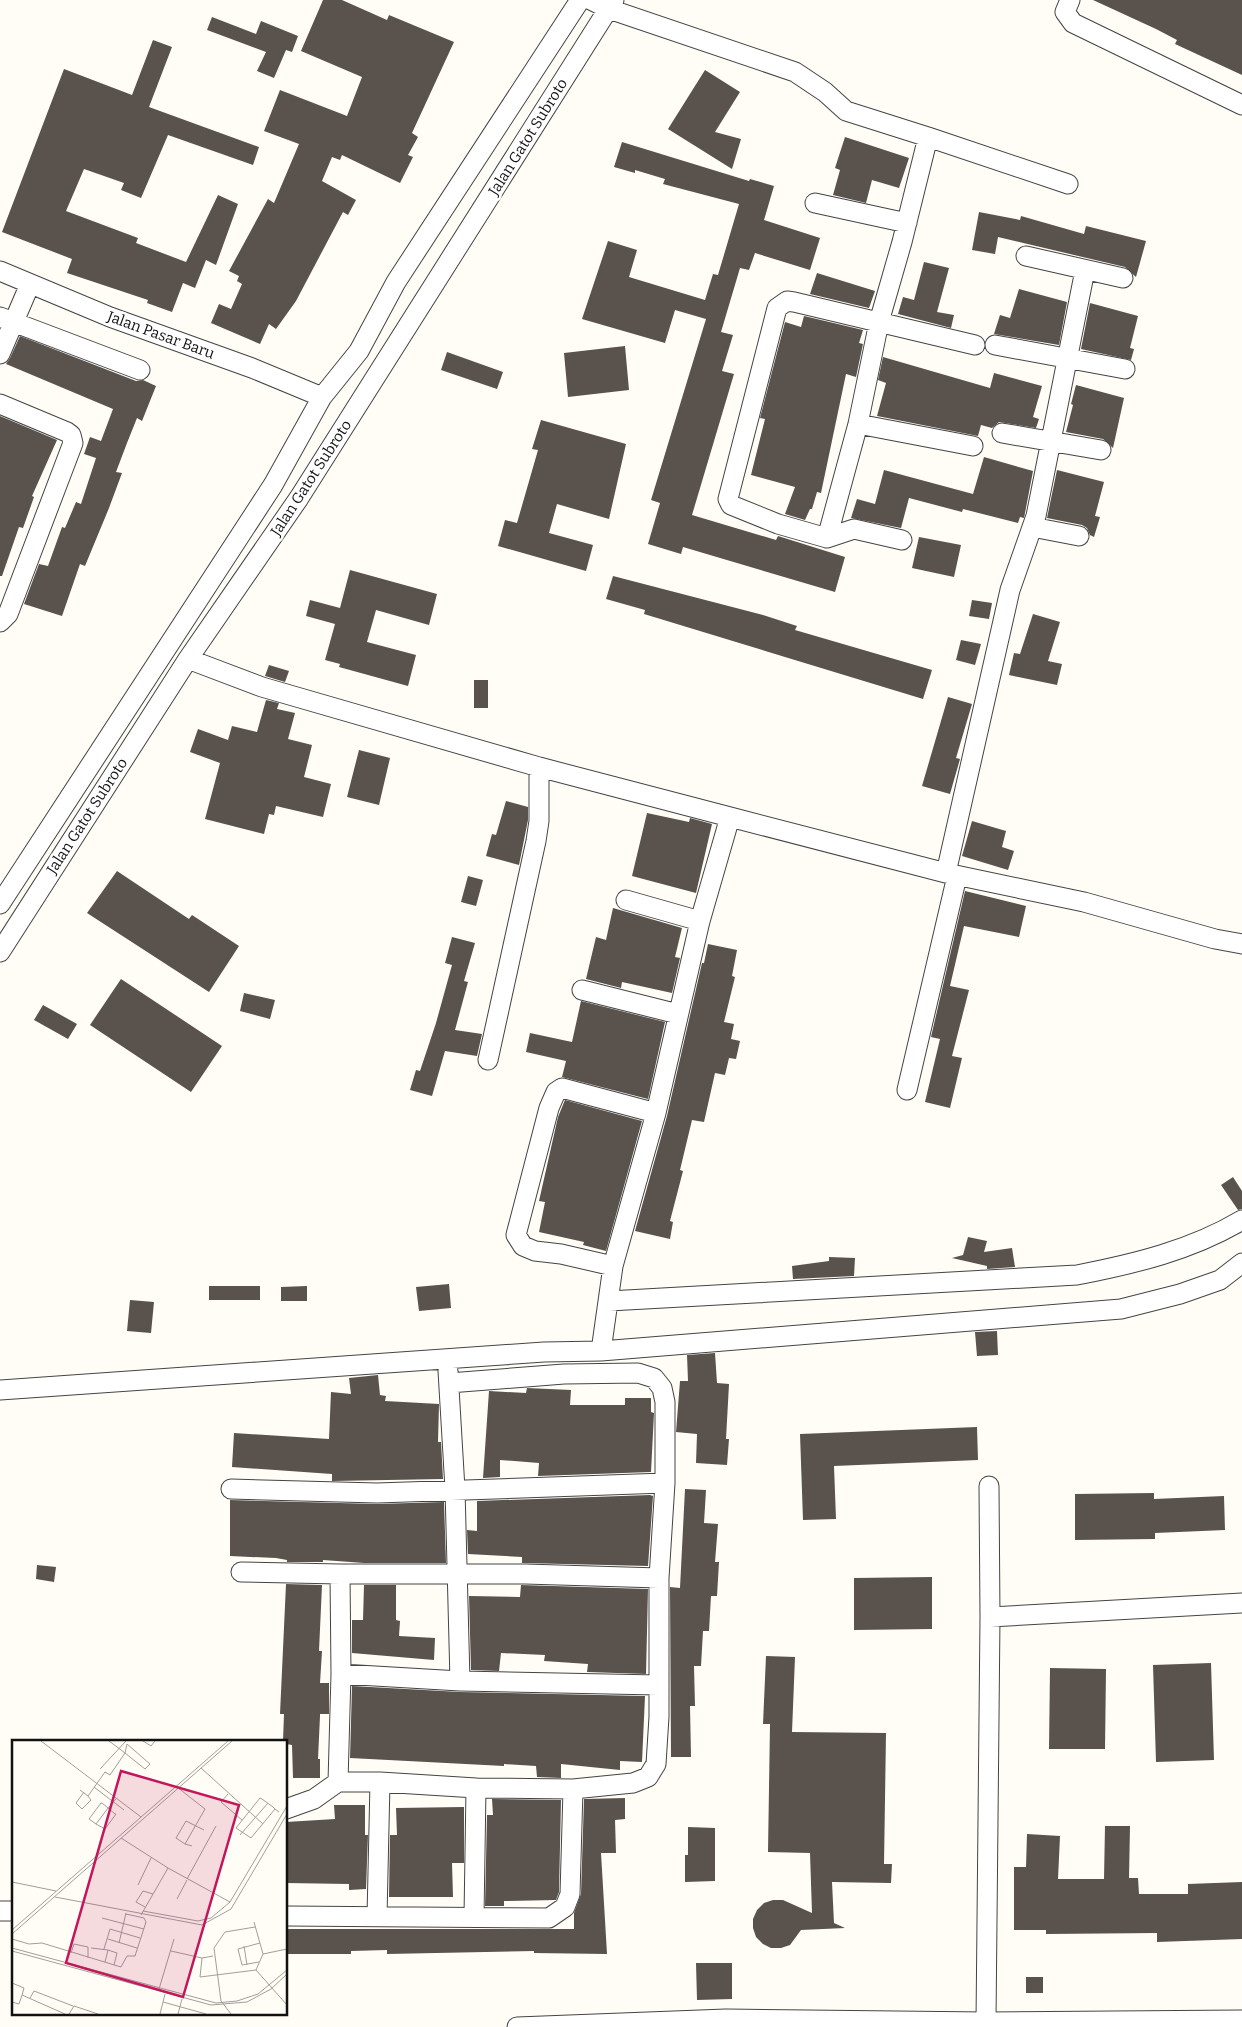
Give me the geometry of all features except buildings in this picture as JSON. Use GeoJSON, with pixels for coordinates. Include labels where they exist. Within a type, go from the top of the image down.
{"type":"FeatureCollection","features":[{"type":"Feature","properties":{"kind":"street","name":"Jalan Gatot Subroto"},"geometry":{"type":"LineString","coordinates":[[0,904],[273,485],[322,398],[359,351],[396,282],[580,0]]}},
{"type":"Feature","properties":{"kind":"street"},"geometry":{"type":"LineString","coordinates":[[590,0],[612,4],[796,72],[826,92],[846,111],[1068,184]]}},
{"type":"Feature","properties":{"kind":"street"},"geometry":{"type":"LineString","coordinates":[[1070,0],[1065,12],[1073,23],[1242,105]]}},
{"type":"Feature","properties":{"kind":"street","name":"Jalan Gatot Subroto"},"geometry":{"type":"LineString","coordinates":[[0,952],[188,659],[304,490],[612,4]]}},
{"type":"Feature","properties":{"kind":"street"},"geometry":{"type":"LineString","coordinates":[[827,538],[858,424],[879,322],[907,223],[928,137]]}},
{"type":"Feature","properties":{"kind":"street"},"geometry":{"type":"LineString","coordinates":[[815,203],[907,223]]}},
{"type":"Feature","properties":{"kind":"street"},"geometry":{"type":"LineString","coordinates":[[1026,256],[1123,278]]}},
{"type":"Feature","properties":{"kind":"street"},"geometry":{"type":"LineString","coordinates":[[907,1090],[1010,590],[1032,527],[1085,270]]}},
{"type":"Feature","properties":{"kind":"street","name":"Jalan Pasar Baru"},"geometry":{"type":"LineString","coordinates":[[0,271],[110,316],[252,368],[322,398]]}},
{"type":"Feature","properties":{"kind":"street"},"geometry":{"type":"LineString","coordinates":[[0,354],[6,320],[30,284]]}},
{"type":"Feature","properties":{"kind":"street"},"geometry":{"type":"LineString","coordinates":[[902,540],[854,529],[827,538],[778,524],[731,505],[728,499],[729,492],[777,308],[787,301],[975,345]]}},
{"type":"Feature","properties":{"kind":"street"},"geometry":{"type":"LineString","coordinates":[[6,320],[140,370]]}},
{"type":"Feature","properties":{"kind":"street"},"geometry":{"type":"LineString","coordinates":[[995,345],[1125,369]]}},
{"type":"Feature","properties":{"kind":"street"},"geometry":{"type":"LineString","coordinates":[[0,404],[67,432],[71,435],[73,444],[8,614],[0,622]]}},
{"type":"Feature","properties":{"kind":"street"},"geometry":{"type":"LineString","coordinates":[[858,424],[973,446]]}},
{"type":"Feature","properties":{"kind":"street"},"geometry":{"type":"LineString","coordinates":[[1002,433],[1101,450]]}},
{"type":"Feature","properties":{"kind":"street"},"geometry":{"type":"LineString","coordinates":[[1032,527],[1079,536]]}},
{"type":"Feature","properties":{"kind":"street"},"geometry":{"type":"LineString","coordinates":[[188,659],[262,687],[539,767],[952,874],[1084,902],[1242,944]]}},
{"type":"Feature","properties":{"kind":"street"},"geometry":{"type":"LineString","coordinates":[[488,1060],[536,841],[539,821],[539,767]]}},
{"type":"Feature","properties":{"kind":"street"},"geometry":{"type":"LineString","coordinates":[[602,1348],[613,1266],[656,1112],[700,920],[730,817]]}},
{"type":"Feature","properties":{"kind":"street"},"geometry":{"type":"LineString","coordinates":[[626,900],[700,920]]}},
{"type":"Feature","properties":{"kind":"street"},"geometry":{"type":"LineString","coordinates":[[582,990],[678,1014]]}},
{"type":"Feature","properties":{"kind":"street"},"geometry":{"type":"LineString","coordinates":[[613,1266],[561,1254],[535,1251],[523,1246],[518,1241],[516,1235],[550,1103],[556,1092],[562,1088],[656,1112]]}},
{"type":"Feature","properties":{"kind":"street"},"geometry":{"type":"LineString","coordinates":[[608,1305],[1077,1275],[1128,1265],[1173,1252],[1242,1220]]}},
{"type":"Feature","properties":{"kind":"street"},"geometry":{"type":"LineString","coordinates":[[0,1390],[446,1360],[1121,1309],[1180,1294],[1212,1283],[1242,1263]]}},
{"type":"Feature","properties":{"kind":"street"},"geometry":{"type":"LineString","coordinates":[[446,1360],[455,1489],[460,1681]]}},
{"type":"Feature","properties":{"kind":"street"},"geometry":{"type":"LineString","coordinates":[[288,1808],[314,1799],[338,1782],[380,1782],[476,1788],[574,1789],[633,1783],[648,1777],[656,1764],[658,1753],[659,1578],[665,1483],[666,1402],[662,1388],[647,1374],[564,1374],[449,1383]]}},
{"type":"Feature","properties":{"kind":"street"},"geometry":{"type":"LineString","coordinates":[[231,1489],[377,1493],[665,1483]]}},
{"type":"Feature","properties":{"kind":"street"},"geometry":{"type":"LineString","coordinates":[[986,2022],[990,1617],[989,1486]]}},
{"type":"Feature","properties":{"kind":"street"},"geometry":{"type":"LineString","coordinates":[[241,1572],[524,1574],[659,1578]]}},
{"type":"Feature","properties":{"kind":"street"},"geometry":{"type":"LineString","coordinates":[[338,1782],[341,1674],[340,1574]]}},
{"type":"Feature","properties":{"kind":"street"},"geometry":{"type":"LineString","coordinates":[[990,1617],[1242,1604]]}},
{"type":"Feature","properties":{"kind":"street"},"geometry":{"type":"LineString","coordinates":[[341,1674],[460,1681],[658,1685]]}},
{"type":"Feature","properties":{"kind":"street"},"geometry":{"type":"LineString","coordinates":[[377,1917],[380,1782]]}},
{"type":"Feature","properties":{"kind":"street"},"geometry":{"type":"LineString","coordinates":[[474,1917],[476,1788]]}},
{"type":"Feature","properties":{"kind":"street"},"geometry":{"type":"LineString","coordinates":[[288,1916],[549,1918],[565,1907],[572,1881],[574,1789]]}},
{"type":"Feature","properties":{"kind":"street"},"geometry":{"type":"LineString","coordinates":[[517,2027],[726,2019],[862,2024],[1235,2022]]}}]}
